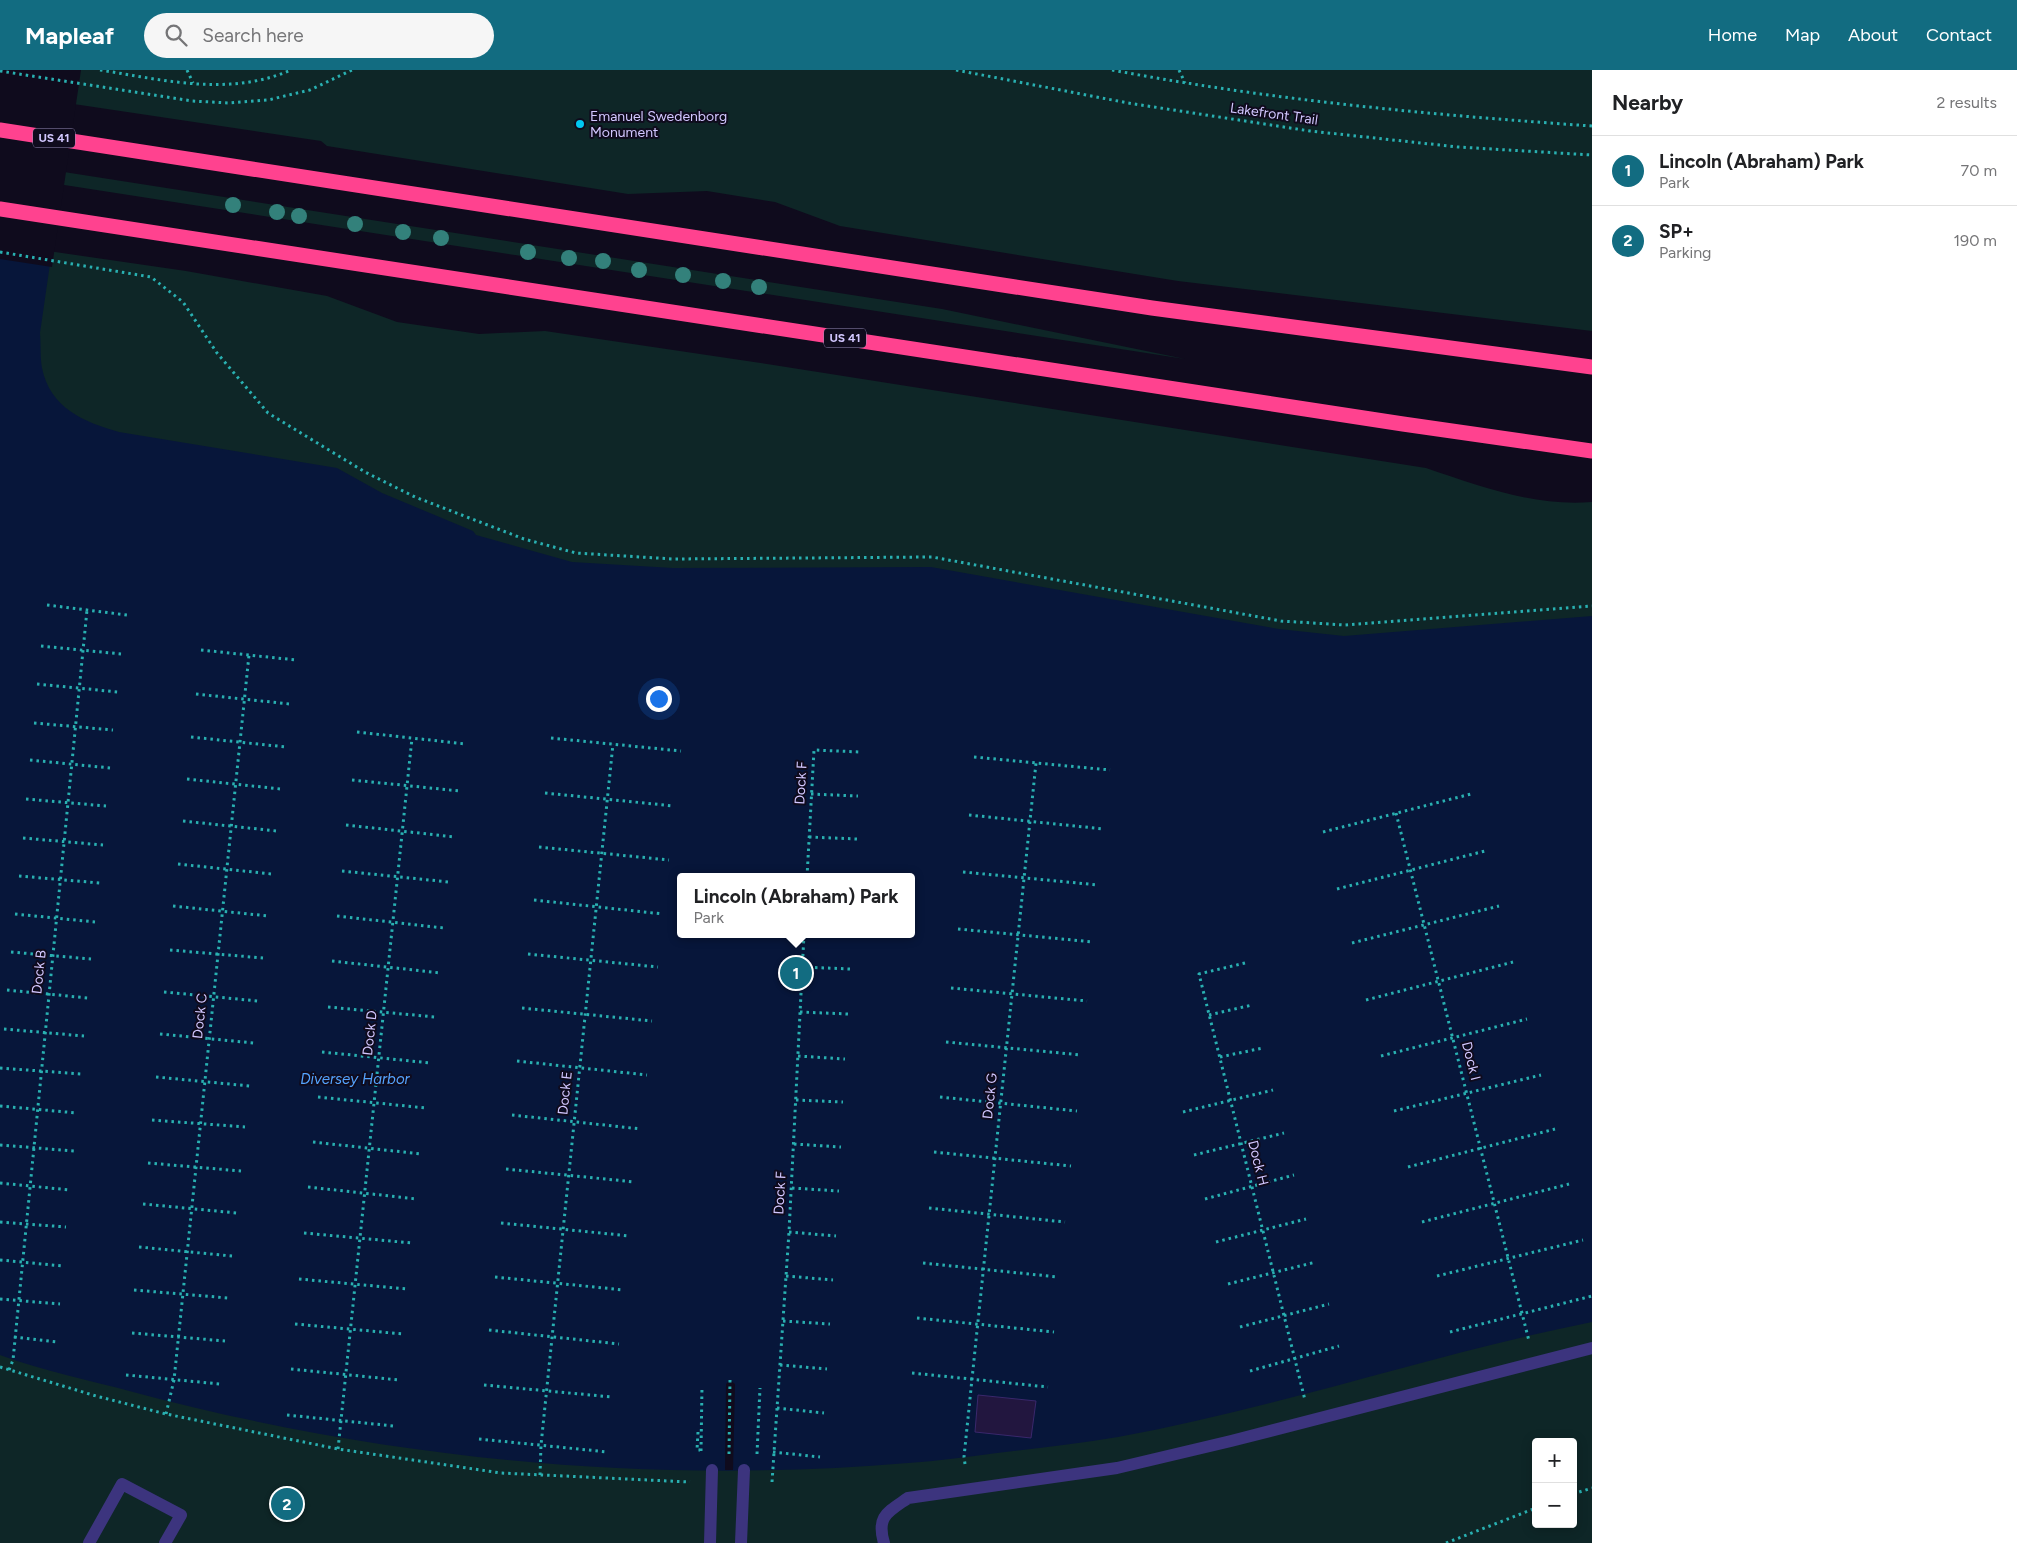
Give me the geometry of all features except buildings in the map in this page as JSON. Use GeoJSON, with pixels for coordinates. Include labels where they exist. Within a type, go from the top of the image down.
{"type":"FeatureCollection","features":[{"type":"Feature","properties":{"kind":"highway","name":"US 41"},"geometry":{"type":"LineString","coordinates":[[0,130],[1152,308],[1592,367]]}},
{"type":"Feature","properties":{"kind":"highway","name":"US 41"},"geometry":{"type":"LineString","coordinates":[[0,209],[1403,424],[1592,450]]}},
{"type":"Feature","properties":{"kind":"lane"},"geometry":{"type":"LineString","coordinates":[[884,1543],[880,1529],[884,1515],[908,1498],[1117,1468],[1231,1441],[1592,1348]]}},
{"type":"Feature","properties":{"kind":"lane"},"geometry":{"type":"LineString","coordinates":[[710,1543],[712,1470]]}},
{"type":"Feature","properties":{"kind":"lane"},"geometry":{"type":"LineString","coordinates":[[741,1543],[744,1470]]}},
{"type":"Feature","properties":{"kind":"lane"},"geometry":{"type":"LineString","coordinates":[[88,1543],[122,1484],[181,1515],[166,1543]]}},
{"type":"Feature","properties":{"kind":"path"},"geometry":{"type":"LineString","coordinates":[[100,70],[193,84],[223,85],[246,84],[275,77],[291,70]]}},
{"type":"Feature","properties":{"kind":"path"},"geometry":{"type":"LineString","coordinates":[[187,70],[193,84]]}},
{"type":"Feature","properties":{"kind":"path"},"geometry":{"type":"LineString","coordinates":[[0,71],[192,101],[228,103],[268,100],[310,90],[352,70]]}},
{"type":"Feature","properties":{"kind":"path","name":"Lakefront Trail"},"geometry":{"type":"LineString","coordinates":[[956,70],[1128,103],[1310,131],[1458,147],[1592,155]]}},
{"type":"Feature","properties":{"kind":"path","name":"Lakefront Trail"},"geometry":{"type":"LineString","coordinates":[[1112,70],[1186,84],[1400,111],[1592,126]]}},
{"type":"Feature","properties":{"kind":"path"},"geometry":{"type":"LineString","coordinates":[[1179,70],[1186,84]]}},
{"type":"Feature","properties":{"kind":"path"},"geometry":{"type":"LineString","coordinates":[[0,252],[151,277],[183,302],[216,352],[268,413],[365,472],[415,497],[524,539],[576,553],[673,559],[932,557],[1281,621],[1346,625],[1592,606]]}},
{"type":"Feature","properties":{"kind":"path"},"geometry":{"type":"LineString","coordinates":[[47,605],[127,615]]}},
{"type":"Feature","properties":{"kind":"path","name":"Dock B"},"geometry":{"type":"LineString","coordinates":[[9,1370],[13,1360],[17,1300],[87,610]]}},
{"type":"Feature","properties":{"kind":"path"},"geometry":{"type":"LineString","coordinates":[[41,646],[121,654]]}},
{"type":"Feature","properties":{"kind":"path"},"geometry":{"type":"LineString","coordinates":[[202,650],[296,660]]}},
{"type":"Feature","properties":{"kind":"path","name":"Dock C"},"geometry":{"type":"LineString","coordinates":[[166,1414],[174,1380],[249,655]]}},
{"type":"Feature","properties":{"kind":"path"},"geometry":{"type":"LineString","coordinates":[[37,684],[118,692]]}},
{"type":"Feature","properties":{"kind":"path"},"geometry":{"type":"LineString","coordinates":[[196,694],[290,704]]}},
{"type":"Feature","properties":{"kind":"path"},"geometry":{"type":"LineString","coordinates":[[34,723],[113,730]]}},
{"type":"Feature","properties":{"kind":"path"},"geometry":{"type":"LineString","coordinates":[[357,732],[466,744]]}},
{"type":"Feature","properties":{"kind":"path"},"geometry":{"type":"LineString","coordinates":[[191,737],[286,747]]}},
{"type":"Feature","properties":{"kind":"path","name":"Dock D"},"geometry":{"type":"LineString","coordinates":[[338,1449],[412,738]]}},
{"type":"Feature","properties":{"kind":"path"},"geometry":{"type":"LineString","coordinates":[[551,738],[681,751]]}},
{"type":"Feature","properties":{"kind":"path","name":"Dock E"},"geometry":{"type":"LineString","coordinates":[[540,1476],[546,1390],[613,744]]}},
{"type":"Feature","properties":{"kind":"path","name":"Dock F"},"geometry":{"type":"LineString","coordinates":[[807,873],[814,750],[860,752]]}},
{"type":"Feature","properties":{"kind":"path"},"geometry":{"type":"LineString","coordinates":[[974,757],[1110,770]]}},
{"type":"Feature","properties":{"kind":"path"},"geometry":{"type":"LineString","coordinates":[[30,760],[110,768]]}},
{"type":"Feature","properties":{"kind":"path","name":"Dock G"},"geometry":{"type":"LineString","coordinates":[[965,1464],[966,1432],[1036,763]]}},
{"type":"Feature","properties":{"kind":"path"},"geometry":{"type":"LineString","coordinates":[[188,779],[281,789]]}},
{"type":"Feature","properties":{"kind":"path"},"geometry":{"type":"LineString","coordinates":[[352,780],[460,791]]}},
{"type":"Feature","properties":{"kind":"path"},"geometry":{"type":"LineString","coordinates":[[545,793],[674,806]]}},
{"type":"Feature","properties":{"kind":"path"},"geometry":{"type":"LineString","coordinates":[[811,794],[858,796]]}},
{"type":"Feature","properties":{"kind":"path"},"geometry":{"type":"LineString","coordinates":[[1323,832],[1471,794]]}},
{"type":"Feature","properties":{"kind":"path"},"geometry":{"type":"LineString","coordinates":[[26,799],[106,806]]}},
{"type":"Feature","properties":{"kind":"path","name":"Dock I"},"geometry":{"type":"LineString","coordinates":[[1396,813],[1528,1336]]}},
{"type":"Feature","properties":{"kind":"path"},"geometry":{"type":"LineString","coordinates":[[969,815],[1104,829]]}},
{"type":"Feature","properties":{"kind":"path"},"geometry":{"type":"LineString","coordinates":[[183,821],[277,831]]}},
{"type":"Feature","properties":{"kind":"path"},"geometry":{"type":"LineString","coordinates":[[346,825],[454,837]]}},
{"type":"Feature","properties":{"kind":"path"},"geometry":{"type":"LineString","coordinates":[[809,837],[857,839]]}},
{"type":"Feature","properties":{"kind":"path"},"geometry":{"type":"LineString","coordinates":[[23,838],[103,845]]}},
{"type":"Feature","properties":{"kind":"path"},"geometry":{"type":"LineString","coordinates":[[540,847],[669,860]]}},
{"type":"Feature","properties":{"kind":"path"},"geometry":{"type":"LineString","coordinates":[[1337,889],[1485,851]]}},
{"type":"Feature","properties":{"kind":"path"},"geometry":{"type":"LineString","coordinates":[[178,864],[272,874]]}},
{"type":"Feature","properties":{"kind":"path"},"geometry":{"type":"LineString","coordinates":[[342,871],[449,882]]}},
{"type":"Feature","properties":{"kind":"path"},"geometry":{"type":"LineString","coordinates":[[963,872],[1098,885]]}},
{"type":"Feature","properties":{"kind":"path"},"geometry":{"type":"LineString","coordinates":[[19,876],[100,883]]}},
{"type":"Feature","properties":{"kind":"path"},"geometry":{"type":"LineString","coordinates":[[534,900],[664,914]]}},
{"type":"Feature","properties":{"kind":"path"},"geometry":{"type":"LineString","coordinates":[[173,906],[268,916]]}},
{"type":"Feature","properties":{"kind":"path"},"geometry":{"type":"LineString","coordinates":[[1352,943],[1499,906]]}},
{"type":"Feature","properties":{"kind":"path"},"geometry":{"type":"LineString","coordinates":[[15,914],[95,922]]}},
{"type":"Feature","properties":{"kind":"path"},"geometry":{"type":"LineString","coordinates":[[337,916],[444,928]]}},
{"type":"Feature","properties":{"kind":"path"},"geometry":{"type":"LineString","coordinates":[[958,930],[1093,942]]}},
{"type":"Feature","properties":{"kind":"path","name":"Dock F"},"geometry":{"type":"LineString","coordinates":[[772,1482],[792,1188],[804,938]]}},
{"type":"Feature","properties":{"kind":"path"},"geometry":{"type":"LineString","coordinates":[[170,950],[263,958]]}},
{"type":"Feature","properties":{"kind":"path"},"geometry":{"type":"LineString","coordinates":[[11,952],[91,959]]}},
{"type":"Feature","properties":{"kind":"path"},"geometry":{"type":"LineString","coordinates":[[528,954],[658,967]]}},
{"type":"Feature","properties":{"kind":"path"},"geometry":{"type":"LineString","coordinates":[[332,961],[441,972]]}},
{"type":"Feature","properties":{"kind":"path"},"geometry":{"type":"LineString","coordinates":[[1366,1000],[1513,962]]}},
{"type":"Feature","properties":{"kind":"path","name":"Dock H"},"geometry":{"type":"LineString","coordinates":[[1245,963],[1199,974],[1304,1395]]}},
{"type":"Feature","properties":{"kind":"path"},"geometry":{"type":"LineString","coordinates":[[802,967],[850,969]]}},
{"type":"Feature","properties":{"kind":"path"},"geometry":{"type":"LineString","coordinates":[[951,988],[1087,1001]]}},
{"type":"Feature","properties":{"kind":"path"},"geometry":{"type":"LineString","coordinates":[[7,990],[88,998]]}},
{"type":"Feature","properties":{"kind":"path"},"geometry":{"type":"LineString","coordinates":[[164,992],[258,1001]]}},
{"type":"Feature","properties":{"kind":"path"},"geometry":{"type":"LineString","coordinates":[[1209,1016],[1252,1005]]}},
{"type":"Feature","properties":{"kind":"path"},"geometry":{"type":"LineString","coordinates":[[328,1006],[436,1017]]}},
{"type":"Feature","properties":{"kind":"path"},"geometry":{"type":"LineString","coordinates":[[522,1008],[652,1020]]}},
{"type":"Feature","properties":{"kind":"path"},"geometry":{"type":"LineString","coordinates":[[800,1012],[848,1014]]}},
{"type":"Feature","properties":{"kind":"path"},"geometry":{"type":"LineString","coordinates":[[1381,1056],[1527,1019]]}},
{"type":"Feature","properties":{"kind":"path"},"geometry":{"type":"LineString","coordinates":[[4,1029],[84,1036]]}},
{"type":"Feature","properties":{"kind":"path"},"geometry":{"type":"LineString","coordinates":[[160,1034],[254,1043]]}},
{"type":"Feature","properties":{"kind":"path"},"geometry":{"type":"LineString","coordinates":[[946,1042],[1082,1056]]}},
{"type":"Feature","properties":{"kind":"path"},"geometry":{"type":"LineString","coordinates":[[1220,1057],[1263,1048]]}},
{"type":"Feature","properties":{"kind":"path"},"geometry":{"type":"LineString","coordinates":[[322,1052],[431,1063]]}},
{"type":"Feature","properties":{"kind":"path"},"geometry":{"type":"LineString","coordinates":[[798,1056],[845,1059]]}},
{"type":"Feature","properties":{"kind":"path"},"geometry":{"type":"LineString","coordinates":[[517,1061],[647,1075]]}},
{"type":"Feature","properties":{"kind":"path"},"geometry":{"type":"LineString","coordinates":[[0,1068],[81,1074]]}},
{"type":"Feature","properties":{"kind":"path"},"geometry":{"type":"LineString","coordinates":[[1394,1111],[1541,1075]]}},
{"type":"Feature","properties":{"kind":"path"},"geometry":{"type":"LineString","coordinates":[[156,1077],[250,1086]]}},
{"type":"Feature","properties":{"kind":"path"},"geometry":{"type":"LineString","coordinates":[[1183,1112],[1273,1090]]}},
{"type":"Feature","properties":{"kind":"path"},"geometry":{"type":"LineString","coordinates":[[318,1097],[426,1108]]}},
{"type":"Feature","properties":{"kind":"path"},"geometry":{"type":"LineString","coordinates":[[940,1097],[1077,1112]]}},
{"type":"Feature","properties":{"kind":"path"},"geometry":{"type":"LineString","coordinates":[[796,1100],[843,1102]]}},
{"type":"Feature","properties":{"kind":"path"},"geometry":{"type":"LineString","coordinates":[[0,1106],[77,1113]]}},
{"type":"Feature","properties":{"kind":"path"},"geometry":{"type":"LineString","coordinates":[[512,1115],[641,1129]]}},
{"type":"Feature","properties":{"kind":"path"},"geometry":{"type":"LineString","coordinates":[[152,1120],[245,1127]]}},
{"type":"Feature","properties":{"kind":"path"},"geometry":{"type":"LineString","coordinates":[[1408,1166],[1555,1129]]}},
{"type":"Feature","properties":{"kind":"path"},"geometry":{"type":"LineString","coordinates":[[1194,1155],[1284,1133]]}},
{"type":"Feature","properties":{"kind":"path"},"geometry":{"type":"LineString","coordinates":[[313,1142],[421,1154]]}},
{"type":"Feature","properties":{"kind":"path"},"geometry":{"type":"LineString","coordinates":[[0,1144],[74,1151]]}},
{"type":"Feature","properties":{"kind":"path"},"geometry":{"type":"LineString","coordinates":[[794,1144],[841,1147]]}},
{"type":"Feature","properties":{"kind":"path"},"geometry":{"type":"LineString","coordinates":[[934,1152],[1071,1166]]}},
{"type":"Feature","properties":{"kind":"path"},"geometry":{"type":"LineString","coordinates":[[148,1162],[241,1171]]}},
{"type":"Feature","properties":{"kind":"path"},"geometry":{"type":"LineString","coordinates":[[506,1169],[635,1182]]}},
{"type":"Feature","properties":{"kind":"path"},"geometry":{"type":"LineString","coordinates":[[1205,1199],[1294,1175]]}},
{"type":"Feature","properties":{"kind":"path"},"geometry":{"type":"LineString","coordinates":[[0,1183],[70,1190]]}},
{"type":"Feature","properties":{"kind":"path"},"geometry":{"type":"LineString","coordinates":[[1422,1222],[1569,1184]]}},
{"type":"Feature","properties":{"kind":"path"},"geometry":{"type":"LineString","coordinates":[[308,1187],[417,1199]]}},
{"type":"Feature","properties":{"kind":"path"},"geometry":{"type":"LineString","coordinates":[[792,1188],[839,1190]]}},
{"type":"Feature","properties":{"kind":"path"},"geometry":{"type":"LineString","coordinates":[[143,1204],[237,1213]]}},
{"type":"Feature","properties":{"kind":"path"},"geometry":{"type":"LineString","coordinates":[[929,1208],[1065,1222]]}},
{"type":"Feature","properties":{"kind":"path"},"geometry":{"type":"LineString","coordinates":[[1216,1242],[1306,1219]]}},
{"type":"Feature","properties":{"kind":"path"},"geometry":{"type":"LineString","coordinates":[[0,1222],[66,1227]]}},
{"type":"Feature","properties":{"kind":"path"},"geometry":{"type":"LineString","coordinates":[[501,1223],[630,1236]]}},
{"type":"Feature","properties":{"kind":"path"},"geometry":{"type":"LineString","coordinates":[[789,1232],[836,1236]]}},
{"type":"Feature","properties":{"kind":"path"},"geometry":{"type":"LineString","coordinates":[[304,1233],[412,1244]]}},
{"type":"Feature","properties":{"kind":"path"},"geometry":{"type":"LineString","coordinates":[[1436,1276],[1583,1240]]}},
{"type":"Feature","properties":{"kind":"path"},"geometry":{"type":"LineString","coordinates":[[140,1247],[232,1256]]}},
{"type":"Feature","properties":{"kind":"path"},"geometry":{"type":"LineString","coordinates":[[0,1260],[63,1266]]}},
{"type":"Feature","properties":{"kind":"path"},"geometry":{"type":"LineString","coordinates":[[1228,1284],[1316,1262]]}},
{"type":"Feature","properties":{"kind":"path"},"geometry":{"type":"LineString","coordinates":[[923,1263],[1058,1277]]}},
{"type":"Feature","properties":{"kind":"path"},"geometry":{"type":"LineString","coordinates":[[786,1276],[833,1280]]}},
{"type":"Feature","properties":{"kind":"path"},"geometry":{"type":"LineString","coordinates":[[495,1277],[624,1290]]}},
{"type":"Feature","properties":{"kind":"path"},"geometry":{"type":"LineString","coordinates":[[299,1279],[407,1289]]}},
{"type":"Feature","properties":{"kind":"path"},"geometry":{"type":"LineString","coordinates":[[134,1290],[228,1298]]}},
{"type":"Feature","properties":{"kind":"path"},"geometry":{"type":"LineString","coordinates":[[1450,1332],[1592,1296]]}},
{"type":"Feature","properties":{"kind":"path"},"geometry":{"type":"LineString","coordinates":[[0,1299],[60,1304]]}},
{"type":"Feature","properties":{"kind":"path"},"geometry":{"type":"LineString","coordinates":[[1240,1327],[1329,1304]]}},
{"type":"Feature","properties":{"kind":"path"},"geometry":{"type":"LineString","coordinates":[[918,1318],[1054,1332]]}},
{"type":"Feature","properties":{"kind":"path"},"geometry":{"type":"LineString","coordinates":[[783,1321],[830,1324]]}},
{"type":"Feature","properties":{"kind":"path"},"geometry":{"type":"LineString","coordinates":[[295,1324],[403,1334]]}},
{"type":"Feature","properties":{"kind":"path"},"geometry":{"type":"LineString","coordinates":[[489,1330],[619,1344]]}},
{"type":"Feature","properties":{"kind":"path"},"geometry":{"type":"LineString","coordinates":[[132,1333],[225,1341]]}},
{"type":"Feature","properties":{"kind":"path"},"geometry":{"type":"LineString","coordinates":[[14,1338],[56,1342]]}},
{"type":"Feature","properties":{"kind":"path"},"geometry":{"type":"LineString","coordinates":[[1250,1371],[1339,1346]]}},
{"type":"Feature","properties":{"kind":"path"},"geometry":{"type":"LineString","coordinates":[[780,1365],[827,1369]]}},
{"type":"Feature","properties":{"kind":"path"},"geometry":{"type":"LineString","coordinates":[[0,1367],[166,1414],[338,1449],[501,1473],[691,1482],[691,1489]]}},
{"type":"Feature","properties":{"kind":"path"},"geometry":{"type":"LineString","coordinates":[[291,1369],[399,1380]]}},
{"type":"Feature","properties":{"kind":"path"},"geometry":{"type":"LineString","coordinates":[[912,1374],[1048,1387]]}},
{"type":"Feature","properties":{"kind":"path"},"geometry":{"type":"LineString","coordinates":[[126,1375],[220,1384]]}},
{"type":"Feature","properties":{"kind":"path"},"geometry":{"type":"LineString","coordinates":[[729,1461],[730,1380]]}},
{"type":"Feature","properties":{"kind":"path"},"geometry":{"type":"LineString","coordinates":[[484,1385],[612,1397]]}},
{"type":"Feature","properties":{"kind":"path"},"geometry":{"type":"LineString","coordinates":[[701,1460],[702,1386]]}},
{"type":"Feature","properties":{"kind":"path"},"geometry":{"type":"LineString","coordinates":[[757,1460],[760,1388]]}},
{"type":"Feature","properties":{"kind":"path"},"geometry":{"type":"LineString","coordinates":[[777,1408],[824,1413]]}},
{"type":"Feature","properties":{"kind":"path"},"geometry":{"type":"LineString","coordinates":[[287,1415],[394,1426]]}},
{"type":"Feature","properties":{"kind":"path"},"geometry":{"type":"LineString","coordinates":[[698,1432],[697,1450],[701,1450]]}},
{"type":"Feature","properties":{"kind":"path"},"geometry":{"type":"LineString","coordinates":[[479,1439],[608,1452]]}},
{"type":"Feature","properties":{"kind":"path"},"geometry":{"type":"LineString","coordinates":[[773,1452],[820,1457]]}},
{"type":"Feature","properties":{"kind":"path"},"geometry":{"type":"LineString","coordinates":[[1577,1493],[1592,1488]]}},
{"type":"Feature","properties":{"kind":"path"},"geometry":{"type":"LineString","coordinates":[[1446,1543],[1532,1510]]}},
{"type":"Feature","properties":{"kind":"green space"},"geometry":{"type":"Polygon","coordinates":[[[0,70],[1592,70],[1592,331],[1178,281],[840,226],[775,202],[707,191],[628,194],[327,146],[321,141],[0,93],[0,70]]]}},
{"type":"Feature","properties":{"kind":"green space"},"geometry":{"type":"Polygon","coordinates":[[[0,162],[942,309],[1185,359],[0,175],[0,162]]]}},
{"type":"Feature","properties":{"kind":"green space","name":"Diversey Harbor"},"geometry":{"type":"Polygon","coordinates":[[[0,244],[186,271],[327,296],[397,322],[479,334],[545,331],[767,364],[1426,468],[1487,488],[1528,498],[1571,503],[1592,502],[1592,1543],[0,1543],[0,244]]]}},
{"type":"Feature","properties":{"kind":"water","name":"Diversey Harbor"},"geometry":{"type":"Polygon","coordinates":[[[78,70],[40,333],[41,360],[46,382],[52,393],[61,403],[81,418],[106,428],[119,432],[337,468],[382,493],[473,531],[476,535],[572,562],[673,568],[931,567],[1279,629],[1344,636],[1592,616],[1592,1322],[1473,1349],[1237,1411],[1118,1437],[941,1460],[811,1469],[713,1471],[615,1468],[518,1461],[420,1450],[323,1434],[227,1415],[49,1371],[0,1355],[0,89],[78,70]]]}},
{"type":"Feature","properties":{"kind":"pier"},"geometry":{"type":"Polygon","coordinates":[[[0,70],[81,70],[52,267],[0,259],[0,70]]]}},
{"type":"Feature","properties":{"kind":"pier"},"geometry":{"type":"Polygon","coordinates":[[[730,1380],[735,1384],[733,1470],[725,1470],[726,1384],[730,1380]]]}},
{"type":"Feature","properties":{"kind":"place","name":"Emanuel Swedenborg Monument"},"geometry":{"type":"Point","coordinates":[580,124]}},
{"type":"Feature","properties":{"kind":"place","name":"Lincoln (Abraham) Park"},"geometry":{"type":"Point","coordinates":[796,973]}},
{"type":"Feature","properties":{"kind":"place","name":"SP+"},"geometry":{"type":"Point","coordinates":[287,1504]}}]}
